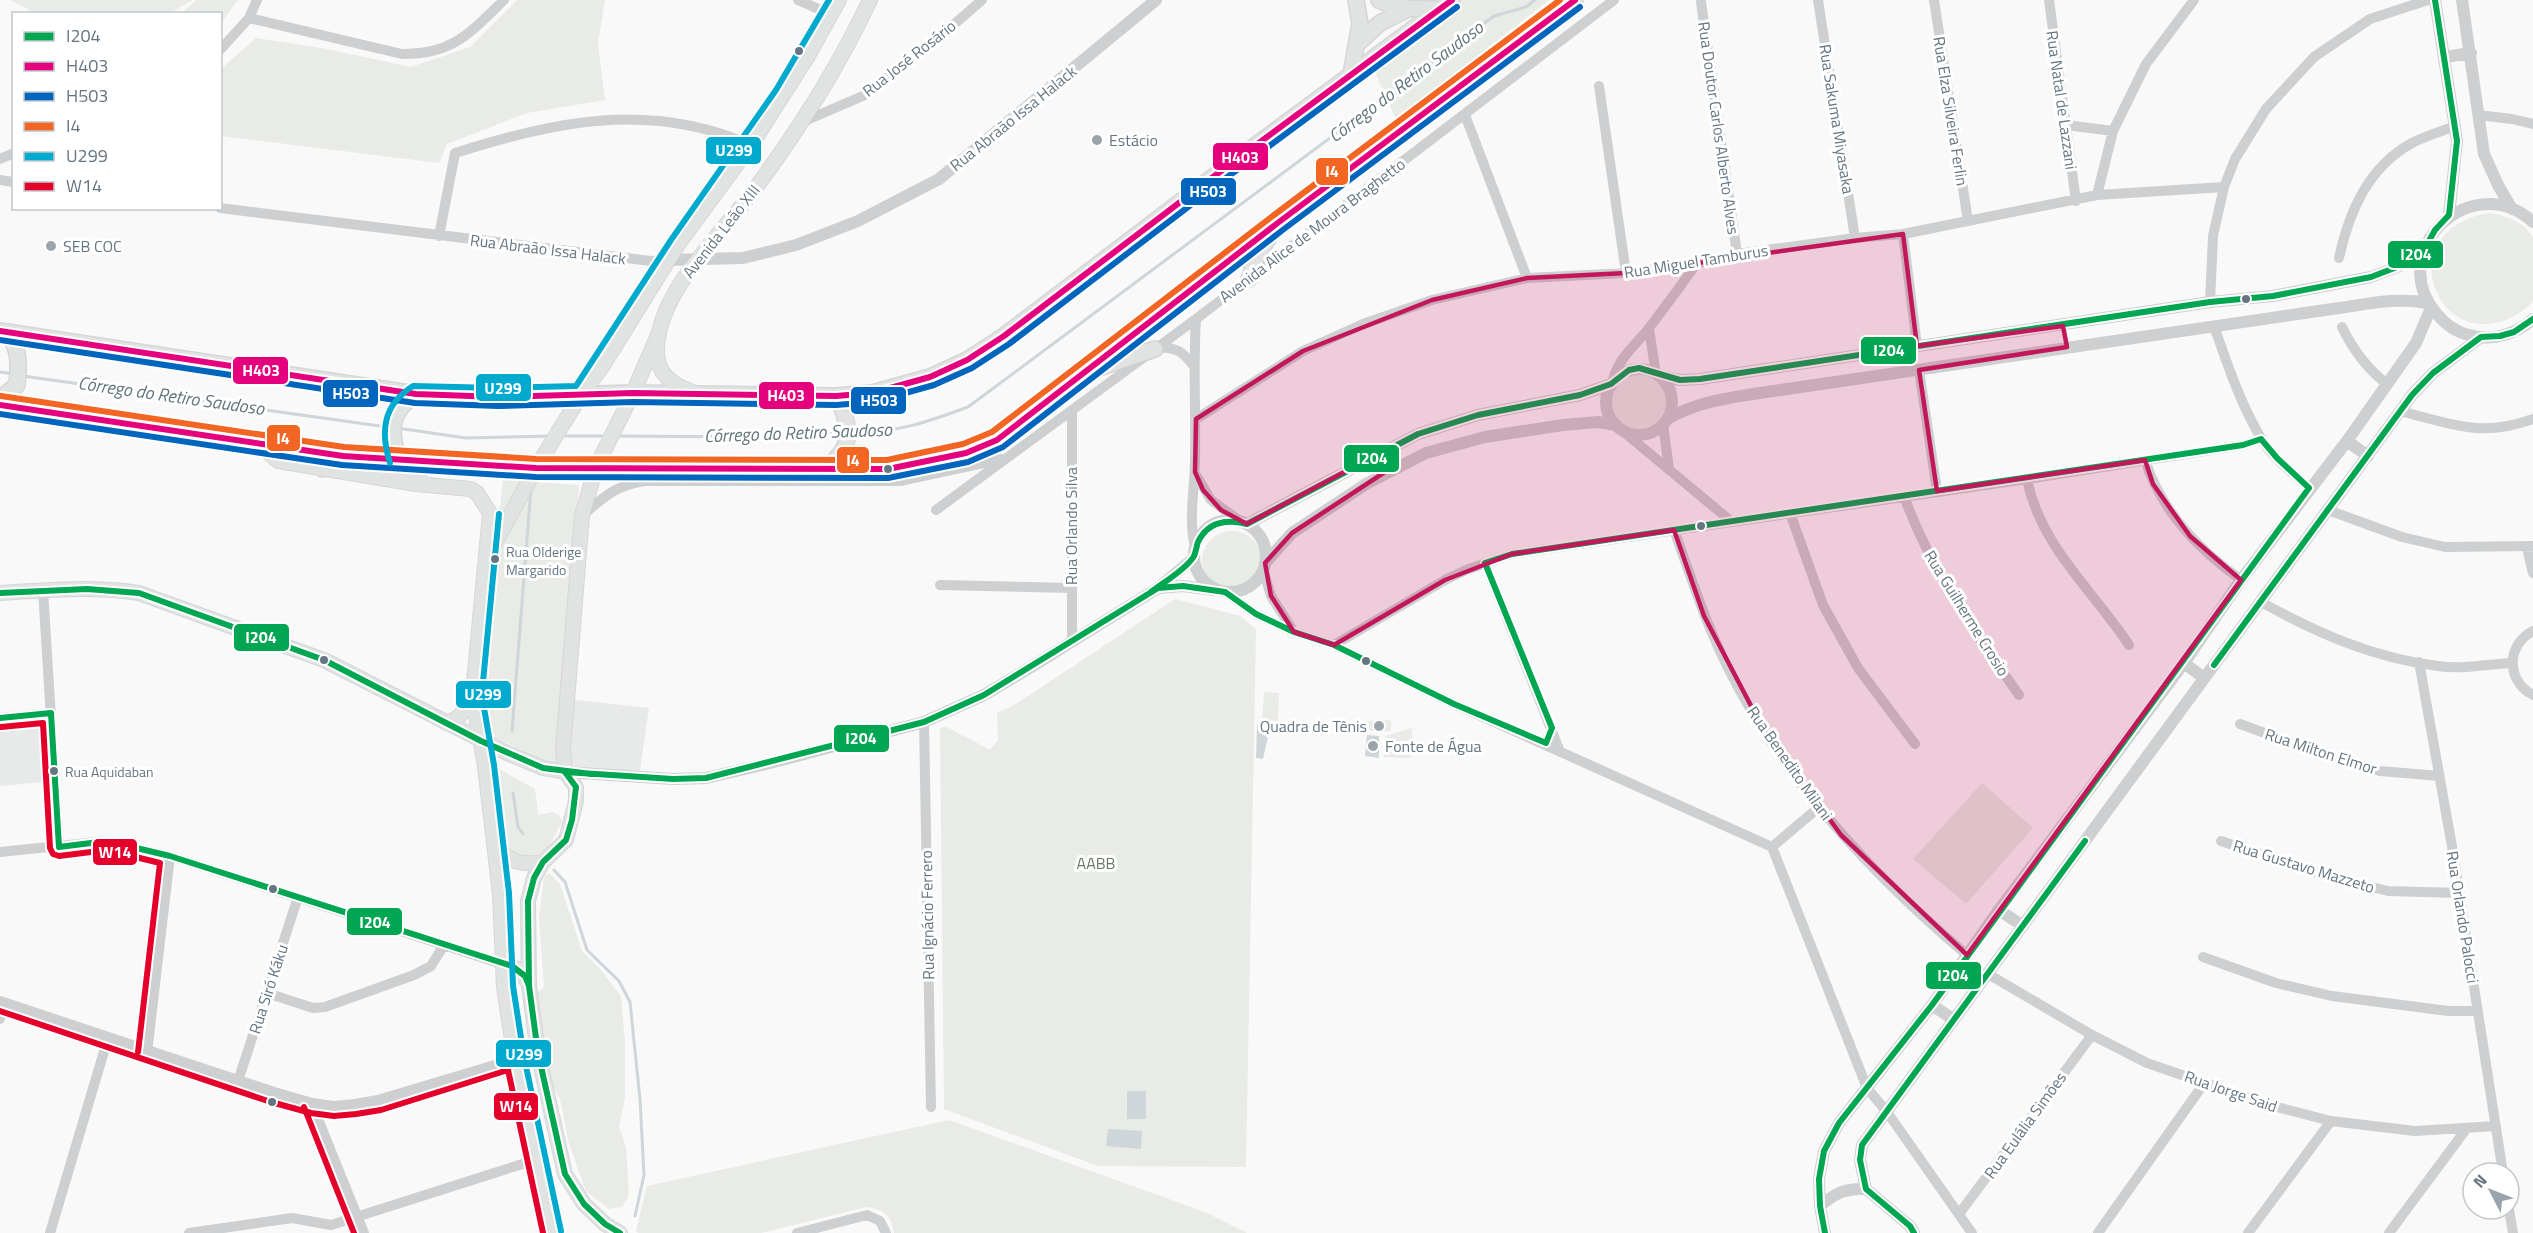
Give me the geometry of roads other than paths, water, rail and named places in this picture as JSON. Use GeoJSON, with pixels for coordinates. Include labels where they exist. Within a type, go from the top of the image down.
{"type":"FeatureCollection","features":[{"type":"Feature","properties":{"kind":"main road","name":"Avenida Leão XIII"},"geometry":{"type":"LineString","coordinates":[[486,558],[536,468],[581,395],[602,367],[668,260],[751,144],[808,56],[839,0]]}},
{"type":"Feature","properties":{"kind":"main road","name":"Avenida Leão XIII"},"geometry":{"type":"LineString","coordinates":[[698,393],[680,387],[663,377],[659,363],[658,335],[668,303],[752,192],[799,124],[870,0]]}},
{"type":"Feature","properties":{"kind":"main road"},"geometry":{"type":"LineString","coordinates":[[1351,75],[1360,23],[1356,0]]}},
{"type":"Feature","properties":{"kind":"main road"},"geometry":{"type":"LineString","coordinates":[[1379,0],[1389,5],[1408,9],[1447,4]]}},
{"type":"Feature","properties":{"kind":"main road"},"geometry":{"type":"LineString","coordinates":[[0,405],[343,456],[536,468],[888,469],[966,453],[997,440],[1042,407],[1079,375],[1279,222],[1575,0]]}},
{"type":"Feature","properties":{"kind":"main road"},"geometry":{"type":"LineString","coordinates":[[3,332],[416,394],[498,397],[633,393],[836,396],[899,388],[967,360],[1004,336],[1217,174],[1447,4]]}},
{"type":"Feature","properties":{"kind":"main road"},"geometry":{"type":"LineString","coordinates":[[1357,44],[1380,23],[1408,9]]}},
{"type":"Feature","properties":{"kind":"main road"},"geometry":{"type":"LineString","coordinates":[[1249,279],[1257,255],[1279,222]]}},
{"type":"Feature","properties":{"kind":"main road"},"geometry":{"type":"LineString","coordinates":[[0,399],[17,385],[19,355],[17,347],[3,332]]}},
{"type":"Feature","properties":{"kind":"main road"},"geometry":{"type":"LineString","coordinates":[[620,1233],[605,1224],[584,1204],[565,1174],[538,1053],[529,986],[528,901],[534,878],[543,862],[566,840],[572,820],[576,788],[566,772],[563,749],[582,516],[596,467],[633,393],[658,335]]}},
{"type":"Feature","properties":{"kind":"main road"},"geometry":{"type":"LineString","coordinates":[[1079,375],[1155,349]]}},
{"type":"Feature","properties":{"kind":"main road"},"geometry":{"type":"LineString","coordinates":[[416,394],[398,411],[393,424],[393,436],[399,460],[425,485]]}},
{"type":"Feature","properties":{"kind":"main road"},"geometry":{"type":"LineString","coordinates":[[824,470],[837,458],[846,444],[845,416],[836,396]]}},
{"type":"Feature","properties":{"kind":"main road"},"geometry":{"type":"LineString","coordinates":[[257,442],[278,460],[425,485],[471,489],[477,493],[490,513],[474,682],[475,709],[495,846],[500,894],[502,964],[515,1059],[552,1233]]}},
{"type":"Feature","properties":{"kind":"main road"},"geometry":{"type":"LineString","coordinates":[[323,469],[343,456]]}},
{"type":"Feature","properties":{"kind":"main road"},"geometry":{"type":"LineString","coordinates":[[702,481],[724,469]]}},
{"type":"Feature","properties":{"kind":"main road"},"geometry":{"type":"LineString","coordinates":[[0,593],[43,590],[139,593],[324,660],[481,741],[543,768],[566,772]]}},
{"type":"Feature","properties":{"kind":"main road"},"geometry":{"type":"LineString","coordinates":[[446,723],[463,714],[469,703],[474,682]]}},
{"type":"Feature","properties":{"kind":"main road"},"geometry":{"type":"LineString","coordinates":[[495,846],[515,863],[526,865],[543,862]]}},
{"type":"Feature","properties":{"kind":"main road"},"geometry":{"type":"LineString","coordinates":[[502,964],[519,969],[529,986]]}},
{"type":"Feature","properties":{"kind":"street"},"geometry":{"type":"LineString","coordinates":[[222,48],[249,18],[257,0]]}},
{"type":"Feature","properties":{"kind":"street"},"geometry":{"type":"LineString","coordinates":[[249,18],[402,54],[421,54],[438,51],[457,43],[504,0]]}},
{"type":"Feature","properties":{"kind":"street"},"geometry":{"type":"LineString","coordinates":[[798,0],[832,15]]}},
{"type":"Feature","properties":{"kind":"street","name":"Rua José Rosário"},"geometry":{"type":"LineString","coordinates":[[799,124],[865,95],[982,0]]}},
{"type":"Feature","properties":{"kind":"street","name":"Rua Abraão Issa Halack"},"geometry":{"type":"LineString","coordinates":[[222,208],[651,261],[743,258],[796,245],[858,221],[939,179],[1156,0]]}},
{"type":"Feature","properties":{"kind":"street","name":"Avenida Alice de Moura Braghetto"},"geometry":{"type":"LineString","coordinates":[[936,510],[1196,319],[1614,0]]}},
{"type":"Feature","properties":{"kind":"street","name":"Rua Sakuma Miyasaka"},"geometry":{"type":"LineString","coordinates":[[1818,0],[1855,238]]}},
{"type":"Feature","properties":{"kind":"street","name":"Rua Elza Silveira Ferlin"},"geometry":{"type":"LineString","coordinates":[[1935,0],[1968,221]]}},
{"type":"Feature","properties":{"kind":"street","name":"Rua Natal de Lazzani"},"geometry":{"type":"LineString","coordinates":[[2049,0],[2076,201]]}},
{"type":"Feature","properties":{"kind":"street"},"geometry":{"type":"LineString","coordinates":[[2097,195],[2113,131],[2146,64],[2194,0]]}},
{"type":"Feature","properties":{"kind":"street"},"geometry":{"type":"LineString","coordinates":[[2210,302],[2213,236],[2224,187],[2235,159],[2266,109],[2314,57],[2370,19],[2428,0]]}},
{"type":"Feature","properties":{"kind":"street"},"geometry":{"type":"LineString","coordinates":[[2435,0],[2456,126],[2455,174],[2449,215]]}},
{"type":"Feature","properties":{"kind":"street"},"geometry":{"type":"LineString","coordinates":[[2462,0],[2484,154],[2498,185],[2512,208]]}},
{"type":"Feature","properties":{"kind":"street","name":"Rua Doutor Carlos Alberto Alves"},"geometry":{"type":"LineString","coordinates":[[1701,2],[1737,254]]}},
{"type":"Feature","properties":{"kind":"street"},"geometry":{"type":"LineString","coordinates":[[2445,57],[2471,53]]}},
{"type":"Feature","properties":{"kind":"street"},"geometry":{"type":"LineString","coordinates":[[1599,86],[1626,273]]}},
{"type":"Feature","properties":{"kind":"street"},"geometry":{"type":"LineString","coordinates":[[1465,115],[1527,278]]}},
{"type":"Feature","properties":{"kind":"street"},"geometry":{"type":"LineString","coordinates":[[2478,115],[2511,118],[2533,124]]}},
{"type":"Feature","properties":{"kind":"street"},"geometry":{"type":"LineString","coordinates":[[439,236],[455,153],[509,136],[553,125],[611,118],[655,119],[693,124],[751,144]]}},
{"type":"Feature","properties":{"kind":"street"},"geometry":{"type":"LineString","coordinates":[[2066,125],[2113,131]]}},
{"type":"Feature","properties":{"kind":"street"},"geometry":{"type":"LineString","coordinates":[[2339,258],[2347,224],[2364,188],[2385,164],[2412,143],[2456,126]]}},
{"type":"Feature","properties":{"kind":"street","name":"Rua Miguel Tamburus"},"geometry":{"type":"LineString","coordinates":[[1196,419],[1303,351],[1363,324],[1432,300],[1527,278],[1626,273],[1696,264],[1737,254],[1903,234],[2097,195],[2224,187]]}},
{"type":"Feature","properties":{"kind":"street"},"geometry":{"type":"LineString","coordinates":[[2533,222],[2512,208],[2491,204],[2469,206],[2449,215],[2435,230],[2425,248],[2420,271],[2423,291],[2429,305],[2443,322],[2463,334],[2481,337],[2500,336],[2514,332],[2533,319]]}},
{"type":"Feature","properties":{"kind":"street"},"geometry":{"type":"LineString","coordinates":[[1903,234],[1917,346]]}},
{"type":"Feature","properties":{"kind":"street"},"geometry":{"type":"LineString","coordinates":[[566,772],[673,779],[706,778],[924,722],[984,695],[1158,588],[1194,553],[1200,536],[1217,522],[1228,520],[1243,523],[1418,434],[1478,415],[1580,395],[1612,383],[1629,370],[1640,369],[1680,380],[1700,380],[2210,302],[2273,296],[2371,277],[2397,267],[2425,248]]}},
{"type":"Feature","properties":{"kind":"street"},"geometry":{"type":"LineString","coordinates":[[1696,264],[1617,368],[1606,398],[1608,412],[1617,426],[1732,522]]}},
{"type":"Feature","properties":{"kind":"street"},"geometry":{"type":"LineString","coordinates":[[2273,296],[2276,316]]}},
{"type":"Feature","properties":{"kind":"street"},"geometry":{"type":"LineString","coordinates":[[1158,588],[1183,586],[1237,591],[1248,587],[1257,579],[1264,566],[1292,533],[1366,484],[1426,453],[1485,437],[1598,422],[1640,435],[1651,432],[1686,408],[1705,401],[2276,316],[2392,301],[2411,300],[2429,305]]}},
{"type":"Feature","properties":{"kind":"street"},"geometry":{"type":"LineString","coordinates":[[1825,1233],[1820,1206],[1819,1179],[1824,1151],[1839,1123],[1932,1005],[1999,910],[2184,663],[2241,580],[2346,441],[2416,343],[2429,305]]}},
{"type":"Feature","properties":{"kind":"street"},"geometry":{"type":"LineString","coordinates":[[1196,319],[1193,365],[1196,419],[1195,472],[1191,519],[1194,553],[1201,578],[1256,614],[1294,632],[1334,645],[1454,704],[1772,847],[1867,1088],[1887,1112],[1972,1233]]}},
{"type":"Feature","properties":{"kind":"street"},"geometry":{"type":"LineString","coordinates":[[2063,326],[2067,347]]}},
{"type":"Feature","properties":{"kind":"street"},"geometry":{"type":"LineString","coordinates":[[2214,326],[2228,368],[2261,439],[2277,458],[2309,488]]}},
{"type":"Feature","properties":{"kind":"street"},"geometry":{"type":"LineString","coordinates":[[2342,327],[2350,345],[2370,371],[2387,384]]}},
{"type":"Feature","properties":{"kind":"street"},"geometry":{"type":"LineString","coordinates":[[1648,329],[1658,375],[1668,385],[1672,396],[1671,408],[1665,422],[1669,469]]}},
{"type":"Feature","properties":{"kind":"street"},"geometry":{"type":"LineString","coordinates":[[1866,1189],[1860,1160],[1862,1145],[2400,411],[2433,373],[2481,337]]}},
{"type":"Feature","properties":{"kind":"street"},"geometry":{"type":"LineString","coordinates":[[1155,349],[1170,346],[1177,349],[1193,365]]}},
{"type":"Feature","properties":{"kind":"street"},"geometry":{"type":"LineString","coordinates":[[1780,368],[1782,390]]}},
{"type":"Feature","properties":{"kind":"street"},"geometry":{"type":"LineString","coordinates":[[1919,370],[1936,491]]}},
{"type":"Feature","properties":{"kind":"street","name":"Rua Orlando Silva"},"geometry":{"type":"LineString","coordinates":[[1072,410],[1072,642]]}},
{"type":"Feature","properties":{"kind":"street"},"geometry":{"type":"LineString","coordinates":[[2400,411],[2466,428],[2487,430],[2509,428],[2533,419]]}},
{"type":"Feature","properties":{"kind":"street"},"geometry":{"type":"LineString","coordinates":[[1418,434],[1426,453]]}},
{"type":"Feature","properties":{"kind":"street"},"geometry":{"type":"LineString","coordinates":[[1334,645],[1445,580],[1512,554],[2027,479],[2243,445],[2261,439]]}},
{"type":"Feature","properties":{"kind":"street"},"geometry":{"type":"LineString","coordinates":[[2346,441],[2368,456]]}},
{"type":"Feature","properties":{"kind":"street"},"geometry":{"type":"LineString","coordinates":[[582,516],[607,494],[625,484],[641,481],[900,481],[1008,457]]}},
{"type":"Feature","properties":{"kind":"street"},"geometry":{"type":"LineString","coordinates":[[2145,460],[2153,484],[2190,536],[2209,557],[2241,580]]}},
{"type":"Feature","properties":{"kind":"street"},"geometry":{"type":"LineString","coordinates":[[596,467],[641,481]]}},
{"type":"Feature","properties":{"kind":"street"},"geometry":{"type":"LineString","coordinates":[[1195,472],[1211,500],[1260,537],[1266,554],[1264,566],[1271,597],[1294,632]]}},
{"type":"Feature","properties":{"kind":"street"},"geometry":{"type":"LineString","coordinates":[[2027,479],[2031,500],[2044,529],[2065,562],[2129,645]]}},
{"type":"Feature","properties":{"kind":"street","name":"Rua Guilherme Crosio"},"geometry":{"type":"LineString","coordinates":[[1904,496],[1937,573],[2019,695]]}},
{"type":"Feature","properties":{"kind":"street"},"geometry":{"type":"LineString","coordinates":[[2328,510],[2402,537],[2445,547],[2530,547],[2533,573]]}},
{"type":"Feature","properties":{"kind":"street"},"geometry":{"type":"LineString","coordinates":[[1790,513],[1823,605],[1858,668],[1915,744]]}},
{"type":"Feature","properties":{"kind":"street","name":"Rua Benedito Milani"},"geometry":{"type":"LineString","coordinates":[[1674,530],[1704,616],[1729,670],[1761,726],[1818,808],[1880,877],[1967,955]]}},
{"type":"Feature","properties":{"kind":"street"},"geometry":{"type":"LineString","coordinates":[[1485,563],[1552,728],[1558,749]]}},
{"type":"Feature","properties":{"kind":"street"},"geometry":{"type":"LineString","coordinates":[[940,585],[1071,588]]}},
{"type":"Feature","properties":{"kind":"street"},"geometry":{"type":"LineString","coordinates":[[43,590],[59,847]]}},
{"type":"Feature","properties":{"kind":"street"},"geometry":{"type":"LineString","coordinates":[[2261,602],[2320,633],[2365,650],[2439,667],[2512,663]]}},
{"type":"Feature","properties":{"kind":"street"},"geometry":{"type":"LineString","coordinates":[[2533,631],[2518,642],[2512,663],[2518,684],[2533,695]]}},
{"type":"Feature","properties":{"kind":"street","name":"Rua Orlando Palocci"},"geometry":{"type":"LineString","coordinates":[[2419,662],[2460,893],[2501,1161]]}},
{"type":"Feature","properties":{"kind":"street"},"geometry":{"type":"LineString","coordinates":[[2184,663],[2204,678]]}},
{"type":"Feature","properties":{"kind":"street"},"geometry":{"type":"LineString","coordinates":[[0,718],[51,714]]}},
{"type":"Feature","properties":{"kind":"street","name":"Rua Ignácio Ferrero"},"geometry":{"type":"LineString","coordinates":[[924,722],[931,1107]]}},
{"type":"Feature","properties":{"kind":"street","name":"Rua Milton Elmor"},"geometry":{"type":"LineString","coordinates":[[2240,724],[2333,758],[2380,771],[2439,776]]}},
{"type":"Feature","properties":{"kind":"street"},"geometry":{"type":"LineString","coordinates":[[1545,743],[1552,728]]}},
{"type":"Feature","properties":{"kind":"street"},"geometry":{"type":"LineString","coordinates":[[1772,847],[1818,808]]}},
{"type":"Feature","properties":{"kind":"street","name":"Rua Gustavo Mazzeto"},"geometry":{"type":"LineString","coordinates":[[2221,841],[2323,875],[2388,891],[2460,893]]}},
{"type":"Feature","properties":{"kind":"street"},"geometry":{"type":"LineString","coordinates":[[0,852],[107,842],[170,856],[502,964]]}},
{"type":"Feature","properties":{"kind":"street"},"geometry":{"type":"LineString","coordinates":[[147,1053],[170,856]]}},
{"type":"Feature","properties":{"kind":"street","name":"Rua Siró Káku"},"geometry":{"type":"LineString","coordinates":[[238,1081],[298,897]]}},
{"type":"Feature","properties":{"kind":"street"},"geometry":{"type":"LineString","coordinates":[[1999,910],[2023,926]]}},
{"type":"Feature","properties":{"kind":"street"},"geometry":{"type":"LineString","coordinates":[[267,993],[313,1008],[325,1007],[414,975],[431,966],[444,945]]}},
{"type":"Feature","properties":{"kind":"street"},"geometry":{"type":"LineString","coordinates":[[2203,957],[2276,983],[2332,996],[2448,1011],[2478,1011]]}},
{"type":"Feature","properties":{"kind":"street","name":"Rua Jorge Said"},"geometry":{"type":"LineString","coordinates":[[1988,975],[2092,1035],[2147,1063],[2269,1105],[2331,1120],[2415,1131],[2496,1126]]}},
{"type":"Feature","properties":{"kind":"street"},"geometry":{"type":"LineString","coordinates":[[0,1019],[2,1003],[147,1053],[312,1104],[334,1107],[378,1101],[538,1053]]}},
{"type":"Feature","properties":{"kind":"street"},"geometry":{"type":"LineString","coordinates":[[1932,1005],[1954,1020]]}},
{"type":"Feature","properties":{"kind":"street","name":"Rua Eulália Simões"},"geometry":{"type":"LineString","coordinates":[[1959,1214],[2092,1035]]}},
{"type":"Feature","properties":{"kind":"street"},"geometry":{"type":"LineString","coordinates":[[50,1233],[108,1038]]}},
{"type":"Feature","properties":{"kind":"street"},"geometry":{"type":"LineString","coordinates":[[2098,1233],[2205,1082]]}},
{"type":"Feature","properties":{"kind":"street"},"geometry":{"type":"LineString","coordinates":[[312,1104],[364,1233]]}},
{"type":"Feature","properties":{"kind":"street"},"geometry":{"type":"LineString","coordinates":[[2248,1233],[2331,1120]]}},
{"type":"Feature","properties":{"kind":"street"},"geometry":{"type":"LineString","coordinates":[[2389,1233],[2467,1128]]}},
{"type":"Feature","properties":{"kind":"street"},"geometry":{"type":"LineString","coordinates":[[189,1233],[292,1218],[331,1225],[535,1160]]}},
{"type":"Feature","properties":{"kind":"street"},"geometry":{"type":"LineString","coordinates":[[1820,1206],[1838,1192],[1850,1188],[1866,1189],[1910,1226],[1914,1233]]}},
{"type":"Feature","properties":{"kind":"street"},"geometry":{"type":"LineString","coordinates":[[796,1233],[867,1215],[880,1221],[886,1233]]}},
{"type":"Feature","properties":{"kind":"waterway","name":"Córrego do Retiro Saudoso"},"geometry":{"type":"LineString","coordinates":[[852,433],[911,426],[968,407],[1494,16],[1526,7],[1535,0]]}},
{"type":"Feature","properties":{"kind":"waterway","name":"Córrego do Retiro Saudoso"},"geometry":{"type":"LineString","coordinates":[[0,372],[13,374]]}},
{"type":"Feature","properties":{"kind":"waterway","name":"Córrego do Retiro Saudoso"},"geometry":{"type":"LineString","coordinates":[[23,376],[387,427]]}},
{"type":"Feature","properties":{"kind":"waterway","name":"Córrego do Retiro Saudoso"},"geometry":{"type":"LineString","coordinates":[[397,428],[466,438],[552,436]]}},
{"type":"Feature","properties":{"kind":"waterway","name":"Córrego do Retiro Saudoso"},"geometry":{"type":"LineString","coordinates":[[615,436],[760,437],[843,433]]}},
{"type":"Feature","properties":{"kind":"waterway","name":"Córrego do Retiro Saudoso"},"geometry":{"type":"LineString","coordinates":[[561,436],[606,436]]}},
{"type":"Feature","properties":{"kind":"waterway"},"geometry":{"type":"LineString","coordinates":[[512,731],[531,488]]}},
{"type":"Feature","properties":{"kind":"waterway"},"geometry":{"type":"LineString","coordinates":[[513,793],[518,827],[523,834]]}},
{"type":"Feature","properties":{"kind":"waterway"},"geometry":{"type":"LineString","coordinates":[[554,870],[565,882],[587,950],[619,981],[630,1002],[640,1099],[644,1175],[635,1216]]}},
{"type":"Feature","properties":{"kind":"place","name":"Estácio"},"geometry":{"type":"Point","coordinates":[1097,140]}},
{"type":"Feature","properties":{"kind":"place","name":"SEB COC"},"geometry":{"type":"Point","coordinates":[51,246]}},
{"type":"Feature","properties":{"kind":"place","name":"Rua Olderige Margarido"},"geometry":{"type":"Point","coordinates":[495,559]}},
{"type":"Feature","properties":{"kind":"place","name":"Quadra de Tênis"},"geometry":{"type":"Point","coordinates":[1379,726]}},
{"type":"Feature","properties":{"kind":"place","name":"Fonte de Água"},"geometry":{"type":"Point","coordinates":[1373,746]}},
{"type":"Feature","properties":{"kind":"place","name":"Rua Aquidaban"},"geometry":{"type":"Point","coordinates":[54,771]}},
{"type":"Feature","properties":{"kind":"park label","name":"AABB"},"geometry":{"type":"Point","coordinates":[1096,863]}}]}
